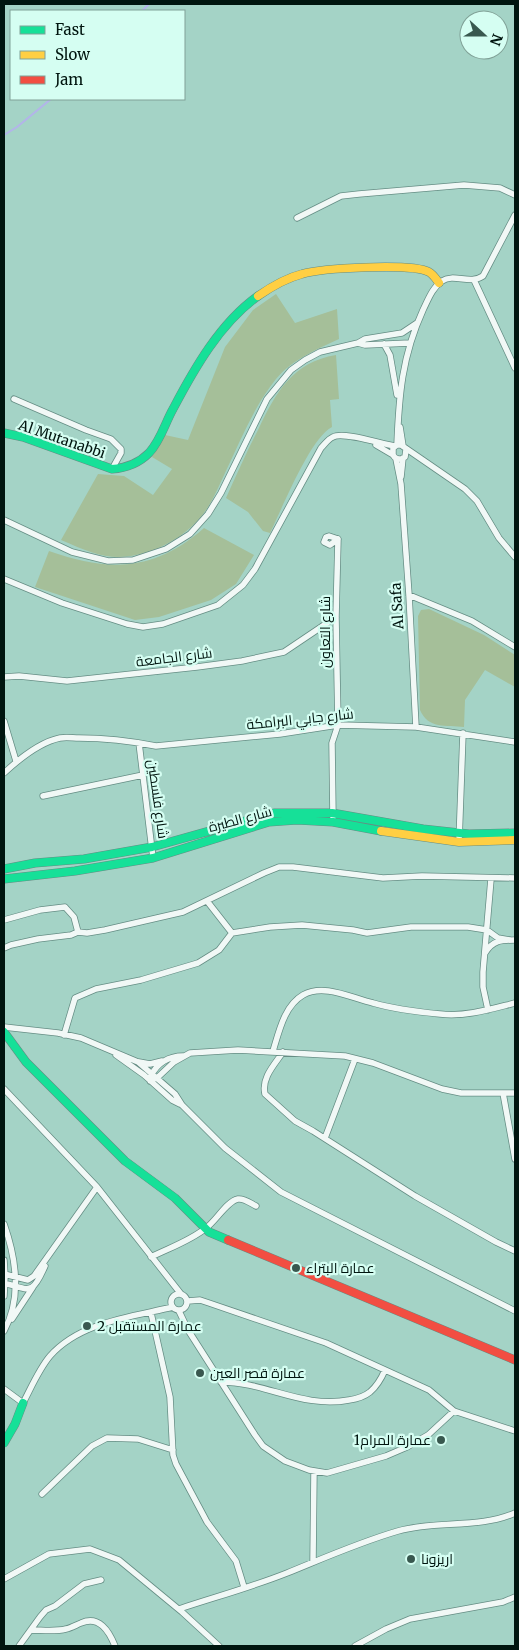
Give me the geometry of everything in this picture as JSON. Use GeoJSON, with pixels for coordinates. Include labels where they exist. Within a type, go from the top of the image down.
{"type":"FeatureCollection","features":[{"type":"Feature","properties":{"kind":"street"},"geometry":{"type":"LineString","coordinates":[[297,218],[341,196],[359,194],[464,185],[500,188],[515,195]]}},
{"type":"Feature","properties":{"kind":"street"},"geometry":{"type":"LineString","coordinates":[[400,484],[404,457],[400,447],[399,404],[403,368],[417,323],[431,293],[439,283],[449,278],[478,280],[486,272],[515,215]]}},
{"type":"Feature","properties":{"kind":"street"},"geometry":{"type":"LineString","coordinates":[[14,399],[111,439],[121,449],[121,453],[112,469],[132,466],[154,447],[194,372],[209,350],[252,300],[268,290],[289,278],[311,271],[340,269],[387,268],[424,270],[429,272],[439,283]]}},
{"type":"Feature","properties":{"kind":"street"},"geometry":{"type":"LineString","coordinates":[[474,280],[515,368]]}},
{"type":"Feature","properties":{"kind":"street"},"geometry":{"type":"LineString","coordinates":[[4,520],[72,552],[108,561],[132,560],[166,549],[190,534],[208,514],[221,492],[267,399],[291,370],[320,352],[358,343],[365,339],[402,333],[417,323]]}},
{"type":"Feature","properties":{"kind":"street"},"geometry":{"type":"LineString","coordinates":[[358,343],[365,345],[410,343]]}},
{"type":"Feature","properties":{"kind":"street"},"geometry":{"type":"LineString","coordinates":[[384,344],[390,355],[399,404]]}},
{"type":"Feature","properties":{"kind":"street","name":"Al Mutanabbi"},"geometry":{"type":"LineString","coordinates":[[4,432],[112,469]]}},
{"type":"Feature","properties":{"kind":"street"},"geometry":{"type":"LineString","coordinates":[[4,579],[62,603],[127,624],[143,627],[163,624],[218,605],[244,585],[255,569],[321,448],[334,436],[342,434],[400,447],[451,478],[477,501],[499,538],[515,557]]}},
{"type":"Feature","properties":{"kind":"street"},"geometry":{"type":"LineString","coordinates":[[372,442],[394,457],[404,457],[429,464]]}},
{"type":"Feature","properties":{"kind":"street"},"geometry":{"type":"LineString","coordinates":[[400,447],[392,450],[400,484]]}},
{"type":"Feature","properties":{"kind":"street","name":"Al Safa"},"geometry":{"type":"LineString","coordinates":[[400,484],[409,595],[416,727]]}},
{"type":"Feature","properties":{"kind":"street","name":"شارع التعاون"},"geometry":{"type":"LineString","coordinates":[[333,818],[332,743],[338,725],[336,617],[338,539]]}},
{"type":"Feature","properties":{"kind":"street"},"geometry":{"type":"LineString","coordinates":[[409,595],[472,621],[515,648]]}},
{"type":"Feature","properties":{"kind":"street","name":"شارع الجامعة"},"geometry":{"type":"LineString","coordinates":[[4,677],[75,680],[242,661],[284,652],[336,617]]}},
{"type":"Feature","properties":{"kind":"street"},"geometry":{"type":"LineString","coordinates":[[4,721],[16,761]]}},
{"type":"Feature","properties":{"kind":"street","name":"شارع جابي البرامكة"},"geometry":{"type":"LineString","coordinates":[[4,773],[16,761],[35,749],[60,738],[97,738],[139,742],[156,746],[280,734],[338,725],[416,727],[515,742]]}},
{"type":"Feature","properties":{"kind":"street"},"geometry":{"type":"LineString","coordinates":[[459,842],[463,733]]}},
{"type":"Feature","properties":{"kind":"street","name":"شارع فلسطين"},"geometry":{"type":"LineString","coordinates":[[139,742],[153,858]]}},
{"type":"Feature","properties":{"kind":"street"},"geometry":{"type":"LineString","coordinates":[[43,796],[143,775]]}},
{"type":"Feature","properties":{"kind":"street","name":"شارع الطيرة"},"geometry":{"type":"LineString","coordinates":[[4,869],[35,863],[84,859],[152,847],[274,813],[459,833],[515,833]]}},
{"type":"Feature","properties":{"kind":"street","name":"شارع الطيرة"},"geometry":{"type":"LineString","coordinates":[[4,879],[75,871],[153,858],[269,822],[333,818],[358,828],[459,842],[515,840]]}},
{"type":"Feature","properties":{"kind":"street"},"geometry":{"type":"LineString","coordinates":[[4,948],[19,943],[71,935],[78,932],[87,933],[104,930],[183,912],[264,873],[279,868],[293,867],[384,878],[422,876],[491,879],[515,878]]}},
{"type":"Feature","properties":{"kind":"street"},"geometry":{"type":"LineString","coordinates":[[488,1010],[483,987],[491,879]]}},
{"type":"Feature","properties":{"kind":"street"},"geometry":{"type":"LineString","coordinates":[[207,902],[232,933]]}},
{"type":"Feature","properties":{"kind":"street"},"geometry":{"type":"LineString","coordinates":[[4,920],[40,910],[65,907],[74,917],[78,932]]}},
{"type":"Feature","properties":{"kind":"street"},"geometry":{"type":"LineString","coordinates":[[64,1035],[75,998],[96,989],[141,980],[198,963],[219,950],[232,933],[270,927],[302,925],[367,933],[412,927],[468,927],[486,930],[498,938],[512,940]]}},
{"type":"Feature","properties":{"kind":"street"},"geometry":{"type":"LineString","coordinates":[[484,954],[490,945],[495,942],[512,940]]}},
{"type":"Feature","properties":{"kind":"street"},"geometry":{"type":"LineString","coordinates":[[273,1051],[287,1012],[294,1002],[310,992],[335,992],[373,1003],[441,1014],[461,1014],[488,1010],[515,1003]]}},
{"type":"Feature","properties":{"kind":"street"},"geometry":{"type":"LineString","coordinates":[[4,1027],[80,1038],[138,1062],[154,1063],[168,1058],[183,1056]]}},
{"type":"Feature","properties":{"kind":"street"},"geometry":{"type":"LineString","coordinates":[[4,1032],[10,1044],[27,1064],[71,1106],[109,1147],[135,1170],[162,1188],[214,1235],[515,1360]]}},
{"type":"Feature","properties":{"kind":"street"},"geometry":{"type":"LineString","coordinates":[[107,1050],[150,1081],[172,1100],[182,1105]]}},
{"type":"Feature","properties":{"kind":"street"},"geometry":{"type":"LineString","coordinates":[[154,1075],[190,1053],[238,1050],[273,1051],[320,1054],[373,1063],[442,1089],[461,1093],[515,1093]]}},
{"type":"Feature","properties":{"kind":"street"},"geometry":{"type":"LineString","coordinates":[[283,1052],[264,1084],[265,1094],[295,1121],[415,1196],[515,1251]]}},
{"type":"Feature","properties":{"kind":"street"},"geometry":{"type":"LineString","coordinates":[[150,1081],[168,1058]]}},
{"type":"Feature","properties":{"kind":"street"},"geometry":{"type":"LineString","coordinates":[[325,1138],[355,1059]]}},
{"type":"Feature","properties":{"kind":"street"},"geometry":{"type":"LineString","coordinates":[[138,1062],[154,1075],[225,1148],[282,1192],[515,1311]]}},
{"type":"Feature","properties":{"kind":"street"},"geometry":{"type":"LineString","coordinates":[[168,1089],[165,1080],[169,1067]]}},
{"type":"Feature","properties":{"kind":"street"},"geometry":{"type":"LineString","coordinates":[[4,1089],[97,1187],[188,1301]]}},
{"type":"Feature","properties":{"kind":"street"},"geometry":{"type":"LineString","coordinates":[[503,1093],[515,1159]]}},
{"type":"Feature","properties":{"kind":"street"},"geometry":{"type":"LineString","coordinates":[[4,1274],[15,1278],[31,1279],[51,1254],[97,1187]]}},
{"type":"Feature","properties":{"kind":"street"},"geometry":{"type":"LineString","coordinates":[[151,1257],[206,1229],[231,1202],[244,1200],[256,1206]]}},
{"type":"Feature","properties":{"kind":"street"},"geometry":{"type":"LineString","coordinates":[[4,1224],[11,1246],[15,1278],[11,1316],[4,1330]]}},
{"type":"Feature","properties":{"kind":"street"},"geometry":{"type":"LineString","coordinates":[[4,1330],[42,1275],[51,1254]]}},
{"type":"Feature","properties":{"kind":"street"},"geometry":{"type":"LineString","coordinates":[[4,1260],[4,1296]]}},
{"type":"Feature","properties":{"kind":"street"},"geometry":{"type":"LineString","coordinates":[[4,1283],[25,1290],[33,1287]]}},
{"type":"Feature","properties":{"kind":"street"},"geometry":{"type":"LineString","coordinates":[[181,1294],[172,1298],[171,1304],[263,1446],[285,1461],[314,1471],[327,1473],[386,1456],[428,1435],[454,1411]]}},
{"type":"Feature","properties":{"kind":"street"},"geometry":{"type":"LineString","coordinates":[[188,1301],[200,1300],[210,1303],[317,1340],[429,1390],[454,1411],[515,1431]]}},
{"type":"Feature","properties":{"kind":"street"},"geometry":{"type":"LineString","coordinates":[[4,1443],[15,1424],[23,1403],[47,1360],[59,1348],[86,1330],[151,1313],[186,1307],[188,1301]]}},
{"type":"Feature","properties":{"kind":"street"},"geometry":{"type":"LineString","coordinates":[[151,1313],[170,1397],[173,1450],[176,1464],[207,1522],[236,1561],[244,1588]]}},
{"type":"Feature","properties":{"kind":"street"},"geometry":{"type":"LineString","coordinates":[[221,1382],[238,1382],[305,1400],[323,1403],[339,1402],[359,1397],[371,1391],[385,1370]]}},
{"type":"Feature","properties":{"kind":"street"},"geometry":{"type":"LineString","coordinates":[[4,1389],[23,1403]]}},
{"type":"Feature","properties":{"kind":"street"},"geometry":{"type":"LineString","coordinates":[[42,1494],[92,1446],[107,1438],[138,1439],[173,1450]]}},
{"type":"Feature","properties":{"kind":"street"},"geometry":{"type":"LineString","coordinates":[[313,1562],[314,1471]]}},
{"type":"Feature","properties":{"kind":"street"},"geometry":{"type":"LineString","coordinates":[[178,1609],[286,1574],[350,1546],[401,1530],[475,1522],[507,1517],[515,1513]]}},
{"type":"Feature","properties":{"kind":"street"},"geometry":{"type":"LineString","coordinates":[[4,1579],[49,1554],[90,1549],[119,1560],[219,1646]]}},
{"type":"Feature","properties":{"kind":"street"},"geometry":{"type":"LineString","coordinates":[[19,1646],[46,1610],[55,1606],[84,1584],[101,1580]]}},
{"type":"Feature","properties":{"kind":"street"},"geometry":{"type":"LineString","coordinates":[[355,1646],[386,1629],[410,1619],[504,1602],[515,1596]]}},
{"type":"Feature","properties":{"kind":"street"},"geometry":{"type":"LineString","coordinates":[[30,1630],[57,1631],[68,1629],[90,1620],[104,1626],[114,1646]]}},
{"type":"Feature","properties":{"kind":"green space"},"geometry":{"type":"Polygon","coordinates":[[[276,294],[295,323],[337,309],[339,339],[297,360],[276,379],[254,412],[214,497],[195,524],[168,544],[142,554],[129,556],[118,557],[97,554],[61,540],[98,474],[124,476],[153,495],[172,469],[152,457],[165,435],[188,440],[225,347],[253,310],[276,294]]]}},
{"type":"Feature","properties":{"kind":"green space"},"geometry":{"type":"Polygon","coordinates":[[[336,355],[339,399],[330,400],[332,427],[315,445],[306,459],[270,533],[263,531],[248,512],[226,498],[265,415],[279,391],[297,372],[308,364],[336,355]]]}},
{"type":"Feature","properties":{"kind":"green space"},"geometry":{"type":"Polygon","coordinates":[[[204,528],[254,555],[236,584],[211,600],[159,617],[135,620],[35,587],[49,551],[91,562],[111,565],[130,564],[149,560],[167,553],[204,528]]]}},
{"type":"Feature","properties":{"kind":"green space"},"geometry":{"type":"Polygon","coordinates":[[[429,609],[484,635],[515,655],[515,687],[485,670],[465,700],[464,727],[438,725],[423,716],[420,710],[418,616],[421,610],[429,609]]]}},
{"type":"Feature","properties":{"kind":"waterway"},"geometry":{"type":"LineString","coordinates":[[143,10],[149,4]]}},
{"type":"Feature","properties":{"kind":"waterway"},"geometry":{"type":"LineString","coordinates":[[4,135],[17,127],[50,100]]}},
{"type":"Feature","properties":{"kind":"traffic: fast"},"geometry":{"type":"LineString","coordinates":[[4,433],[23,437],[112,469],[137,462],[145,457],[157,443],[170,414],[209,348],[232,319],[258,296]]}},
{"type":"Feature","properties":{"kind":"traffic: fast"},"geometry":{"type":"LineString","coordinates":[[4,869],[35,863],[84,859],[152,847],[274,813],[332,813],[423,829],[469,834],[515,833]]}},
{"type":"Feature","properties":{"kind":"traffic: fast"},"geometry":{"type":"LineString","coordinates":[[4,879],[75,871],[153,858],[269,822],[297,820],[333,822],[381,831]]}},
{"type":"Feature","properties":{"kind":"traffic: fast"},"geometry":{"type":"LineString","coordinates":[[4,1032],[26,1062],[125,1161],[175,1198],[209,1232],[228,1240]]}},
{"type":"Feature","properties":{"kind":"traffic: fast"},"geometry":{"type":"LineString","coordinates":[[4,1443],[15,1424],[23,1403]]}},
{"type":"Feature","properties":{"kind":"traffic: slow"},"geometry":{"type":"LineString","coordinates":[[258,296],[279,283],[296,276],[346,268],[387,267],[419,269],[429,272],[439,283]]}},
{"type":"Feature","properties":{"kind":"traffic: slow"},"geometry":{"type":"LineString","coordinates":[[381,831],[459,842],[515,840]]}},
{"type":"Feature","properties":{"kind":"traffic: jam"},"geometry":{"type":"LineString","coordinates":[[228,1240],[515,1360]]}},
{"type":"Feature","properties":{"kind":"place","name":"عمارة البتراء"},"geometry":{"type":"Point","coordinates":[296,1268]}},
{"type":"Feature","properties":{"kind":"place","name":"عمارة المستقبل 2"},"geometry":{"type":"Point","coordinates":[87,1326]}},
{"type":"Feature","properties":{"kind":"place","name":"عمارة قصر العين"},"geometry":{"type":"Point","coordinates":[200,1373]}},
{"type":"Feature","properties":{"kind":"place","name":"عمارة المرام1"},"geometry":{"type":"Point","coordinates":[441,1440]}},
{"type":"Feature","properties":{"kind":"place","name":"اريزونا"},"geometry":{"type":"Point","coordinates":[411,1559]}}]}
